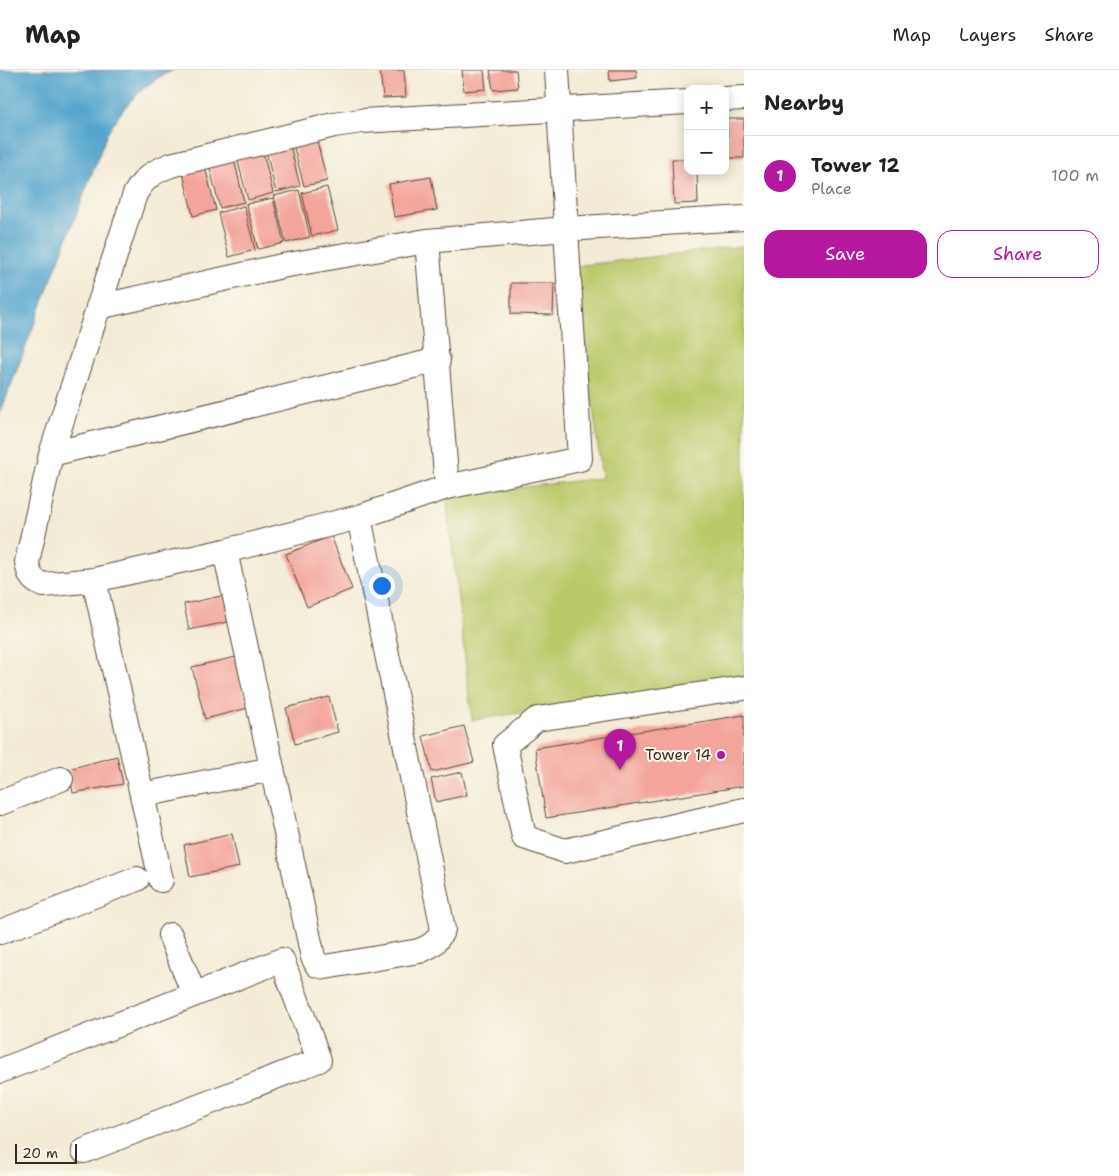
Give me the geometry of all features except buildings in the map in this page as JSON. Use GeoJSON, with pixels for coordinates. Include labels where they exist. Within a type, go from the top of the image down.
{"type":"FeatureCollection","features":[{"type":"Feature","properties":{"kind":"street"},"geometry":{"type":"LineString","coordinates":[[557,70],[559,109],[566,229],[580,459],[447,487],[359,517],[225,551],[94,580],[44,585],[32,579],[27,562],[50,454],[135,194],[143,180],[156,171],[171,165],[334,125],[362,121],[559,109],[684,102]]}},
{"type":"Feature","properties":{"kind":"street"},"geometry":{"type":"LineString","coordinates":[[729,99],[744,98]]}},
{"type":"Feature","properties":{"kind":"street"},"geometry":{"type":"LineString","coordinates":[[98,308],[282,266],[427,241],[566,229],[744,218]]}},
{"type":"Feature","properties":{"kind":"street"},"geometry":{"type":"LineString","coordinates":[[427,241],[447,487]]}},
{"type":"Feature","properties":{"kind":"street"},"geometry":{"type":"LineString","coordinates":[[50,454],[438,360]]}},
{"type":"Feature","properties":{"kind":"street"},"geometry":{"type":"LineString","coordinates":[[225,551],[313,957],[317,964],[325,967],[419,951],[431,946],[438,940],[443,930],[359,517]]}},
{"type":"Feature","properties":{"kind":"street"},"geometry":{"type":"LineString","coordinates":[[94,580],[161,880]]}},
{"type":"Feature","properties":{"kind":"street"},"geometry":{"type":"LineString","coordinates":[[744,688],[536,719],[505,745],[524,837],[565,851],[744,810]]}},
{"type":"Feature","properties":{"kind":"street"},"geometry":{"type":"LineString","coordinates":[[142,795],[272,769]]}},
{"type":"Feature","properties":{"kind":"street"},"geometry":{"type":"LineString","coordinates":[[0,803],[61,779]]}},
{"type":"Feature","properties":{"kind":"street"},"geometry":{"type":"LineString","coordinates":[[0,932],[137,879]]}},
{"type":"Feature","properties":{"kind":"street"},"geometry":{"type":"LineString","coordinates":[[170,935],[194,994]]}},
{"type":"Feature","properties":{"kind":"street"},"geometry":{"type":"LineString","coordinates":[[0,1070],[282,960],[319,1060],[84,1150]]}},
{"type":"Feature","properties":{"kind":"green space"},"geometry":{"type":"Polygon","coordinates":[[[744,246],[744,680],[472,720],[446,496],[602,478],[575,266],[744,246]]]}},
{"type":"Feature","properties":{"kind":"water"},"geometry":{"type":"Polygon","coordinates":[[[0,70],[174,70],[153,81],[135,96],[107,134],[0,414],[0,70]]]}},
{"type":"Feature","properties":{"kind":"place","name":"Tower 14"},"geometry":{"type":"Point","coordinates":[721,755]}},
{"type":"Feature","properties":{"kind":"place","name":"Tower 12"},"geometry":{"type":"Point","coordinates":[620,770]}}]}
